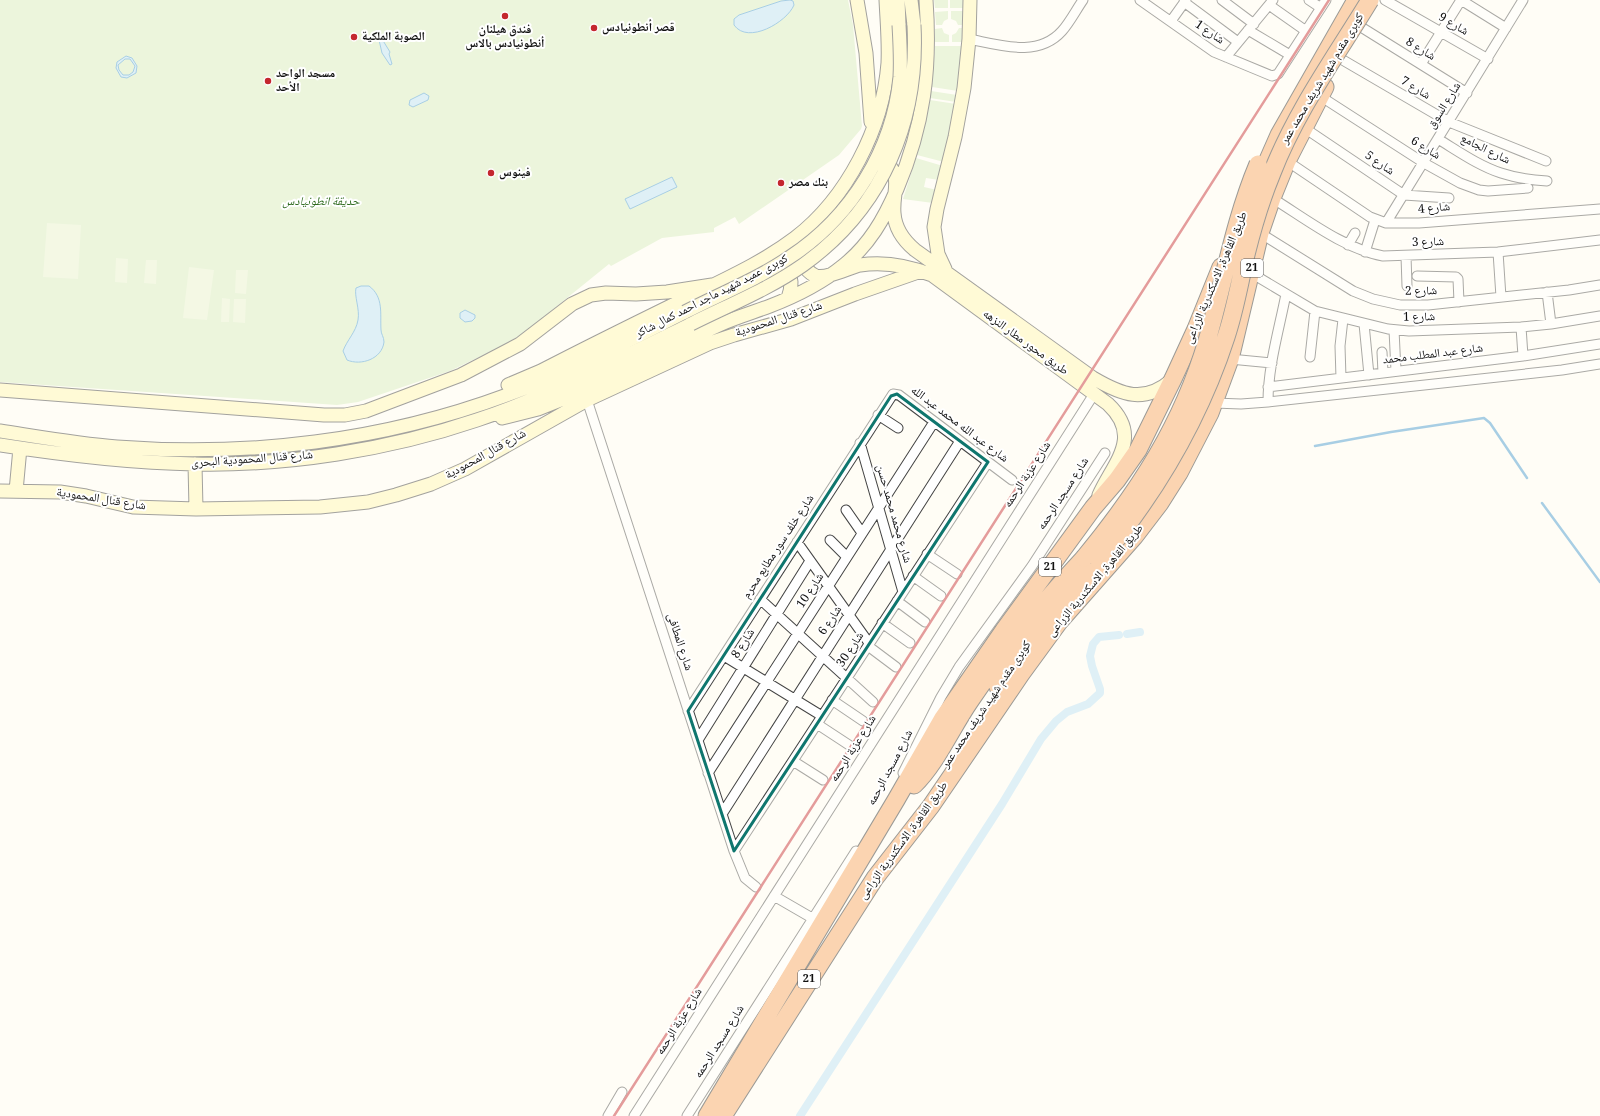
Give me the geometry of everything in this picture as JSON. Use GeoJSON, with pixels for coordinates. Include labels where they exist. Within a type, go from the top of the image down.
{"type":"FeatureCollection","features":[{"type":"Feature","properties":{"kind":"highway","name":"كوبرى مقدم شهيد شريف محمد عمر"},"geometry":{"type":"LineString","coordinates":[[900,845],[945,765],[1016,660],[1091,559],[1156,458],[1179,414],[1207,342],[1240,212],[1248,188],[1276,120],[1303,68],[1346,0]]}},
{"type":"Feature","properties":{"kind":"highway","name":"طريق القاهرة, الاسكندرية الزراعى"},"geometry":{"type":"LineString","coordinates":[[707,1116],[896,800],[943,718],[1004,630],[1093,508],[1117,480],[1138,450],[1155,418],[1196,329],[1217,276],[1279,135],[1356,0]]}},
{"type":"Feature","properties":{"kind":"highway","name":"كوبرى مقدم شهيد شريف محمد عمر"},"geometry":{"type":"LineString","coordinates":[[896,800],[924,775],[968,704],[1004,652],[1043,604],[1131,521],[1174,455],[1198,408],[1227,336],[1255,223],[1272,172],[1284,144],[1303,109],[1370,0]]}},
{"type":"Feature","properties":{"kind":"highway","name":"طريق القاهرة, الاسكندرية الزراعى"},"geometry":{"type":"LineString","coordinates":[[723,1116],[875,878],[931,806],[1021,674],[1059,622],[1134,537],[1160,503],[1179,473],[1210,413],[1232,351],[1260,233],[1287,161],[1320,96],[1378,0]]}},
{"type":"Feature","properties":{"kind":"highway"},"geometry":{"type":"LineString","coordinates":[[1196,329],[1211,325],[1218,326],[1225,330],[1230,336],[1232,351]]}},
{"type":"Feature","properties":{"kind":"highway"},"geometry":{"type":"LineString","coordinates":[[1093,508],[1094,524],[1096,529],[1103,537],[1118,542],[1134,537]]}},
{"type":"Feature","properties":{"kind":"main road"},"geometry":{"type":"LineString","coordinates":[[857,0],[866,53],[870,101],[870,134],[872,139],[879,147],[895,155],[905,156],[912,151]]}},
{"type":"Feature","properties":{"kind":"main road"},"geometry":{"type":"LineString","coordinates":[[451,412],[473,399],[541,371],[712,285],[767,256],[795,238],[834,198],[860,158],[870,134],[883,93],[887,70],[888,48],[886,0]]}},
{"type":"Feature","properties":{"kind":"main road","name":"كوبرى عميد شهيد ماجد احمد كمال شاكر"},"geometry":{"type":"LineString","coordinates":[[451,412],[506,395],[557,374],[753,278],[789,258],[816,238],[850,201],[875,161],[884,143],[894,111],[900,77],[898,0]]}},
{"type":"Feature","properties":{"kind":"main road","name":"كوبرى عميد شهيد ماجد احمد كمال شاكر"},"geometry":{"type":"LineString","coordinates":[[476,420],[562,387],[768,286],[804,264],[833,240],[867,202],[887,168],[904,126],[912,89],[914,68],[914,25],[911,0]]}},
{"type":"Feature","properties":{"kind":"main road"},"geometry":{"type":"LineString","coordinates":[[476,420],[513,416],[550,404],[589,388],[722,324],[788,298],[831,274],[853,257],[870,238],[884,216],[897,189],[912,151],[926,81],[928,45],[926,0]]}},
{"type":"Feature","properties":{"kind":"main road"},"geometry":{"type":"LineString","coordinates":[[946,270],[935,245],[934,222],[950,161],[960,112],[969,39],[970,0]]}},
{"type":"Feature","properties":{"kind":"main road"},"geometry":{"type":"LineString","coordinates":[[860,158],[877,157],[887,163],[894,173],[897,189]]}},
{"type":"Feature","properties":{"kind":"main road","name":"طريق محور مطار النزهه"},"geometry":{"type":"LineString","coordinates":[[897,189],[894,212],[897,227],[904,240],[915,250],[946,270],[1093,378],[1116,391],[1132,395],[1147,394],[1162,389],[1173,379]]}},
{"type":"Feature","properties":{"kind":"main road"},"geometry":{"type":"LineString","coordinates":[[795,238],[795,250],[809,272],[819,277],[831,274]]}},
{"type":"Feature","properties":{"kind":"main road"},"geometry":{"type":"LineString","coordinates":[[767,256],[776,255],[782,261],[791,282],[788,298]]}},
{"type":"Feature","properties":{"kind":"main road","name":"طريق محور مطار النزهه"},"geometry":{"type":"LineString","coordinates":[[831,274],[845,269],[876,264],[898,265],[921,271],[942,282],[1108,404],[1122,421],[1125,437],[1119,458],[1103,486],[1093,508]]}},
{"type":"Feature","properties":{"kind":"main road","name":"شارع قنال المحمودية"},"geometry":{"type":"LineString","coordinates":[[0,491],[73,494],[133,507],[196,509],[320,508],[368,502],[431,484],[465,469],[587,400],[722,339],[791,319],[855,294],[921,271]]}},
{"type":"Feature","properties":{"kind":"main road"},"geometry":{"type":"LineString","coordinates":[[0,390],[335,416],[345,415],[366,411],[437,385],[467,372],[520,344],[572,304],[591,295],[606,293],[636,294],[667,292],[712,285]]}},
{"type":"Feature","properties":{"kind":"main road","name":"شارع قنال المحمودية البحرى"},"geometry":{"type":"LineString","coordinates":[[0,431],[114,447],[173,450],[244,449],[296,445],[349,437],[394,428],[451,412]]}},
{"type":"Feature","properties":{"kind":"main road","name":"شارع قنال المحمودية البحرى"},"geometry":{"type":"LineString","coordinates":[[0,445],[124,461],[195,464],[261,462],[327,454],[393,442],[476,420]]}},
{"type":"Feature","properties":{"kind":"main road"},"geometry":{"type":"LineString","coordinates":[[16,491],[20,448]]}},
{"type":"Feature","properties":{"kind":"main road"},"geometry":{"type":"LineString","coordinates":[[195,464],[196,509]]}},
{"type":"Feature","properties":{"kind":"street"},"geometry":{"type":"LineString","coordinates":[[969,39],[1022,48],[1038,46],[1052,40],[1063,30],[1083,0]]}},
{"type":"Feature","properties":{"kind":"street","name":"شارع 1"},"geometry":{"type":"LineString","coordinates":[[1140,0],[1214,52],[1270,76],[1278,74],[1290,55]]}},
{"type":"Feature","properties":{"kind":"street"},"geometry":{"type":"LineString","coordinates":[[1222,0],[1251,27],[1290,55],[1323,4],[1309,0]]}},
{"type":"Feature","properties":{"kind":"street","name":"شارع 9"},"geometry":{"type":"LineString","coordinates":[[1385,0],[1488,60]]}},
{"type":"Feature","properties":{"kind":"street"},"geometry":{"type":"LineString","coordinates":[[1421,64],[1461,0],[1506,28]]}},
{"type":"Feature","properties":{"kind":"street","name":"شارع السوق"},"geometry":{"type":"LineString","coordinates":[[1386,223],[1488,60],[1523,0]]}},
{"type":"Feature","properties":{"kind":"street"},"geometry":{"type":"LineString","coordinates":[[1171,21],[1185,1],[1238,42]]}},
{"type":"Feature","properties":{"kind":"street"},"geometry":{"type":"LineString","coordinates":[[1226,57],[1270,2],[1306,31]]}},
{"type":"Feature","properties":{"kind":"street","name":"شارع 8"},"geometry":{"type":"LineString","coordinates":[[1361,27],[1467,93]]}},
{"type":"Feature","properties":{"kind":"street","name":"شارع 7"},"geometry":{"type":"LineString","coordinates":[[1341,59],[1449,122],[1546,161]]}},
{"type":"Feature","properties":{"kind":"street","name":"شارع 6"},"geometry":{"type":"LineString","coordinates":[[1320,96],[1424,163],[1460,183],[1479,190],[1488,191],[1528,188]]}},
{"type":"Feature","properties":{"kind":"street","name":"شارع 5"},"geometry":{"type":"LineString","coordinates":[[1303,127],[1404,195]]}},
{"type":"Feature","properties":{"kind":"street","name":"شارع الجامع"},"geometry":{"type":"LineString","coordinates":[[1438,140],[1500,173],[1519,178],[1547,181]]}},
{"type":"Feature","properties":{"kind":"street","name":"شارع 4"},"geometry":{"type":"LineString","coordinates":[[1287,161],[1375,220],[1386,223],[1420,223],[1600,209]]}},
{"type":"Feature","properties":{"kind":"street"},"geometry":{"type":"LineString","coordinates":[[1404,195],[1449,198]]}},
{"type":"Feature","properties":{"kind":"street","name":"شارع 3"},"geometry":{"type":"LineString","coordinates":[[1272,198],[1348,245],[1365,252],[1383,256],[1498,252],[1600,240]]}},
{"type":"Feature","properties":{"kind":"street"},"geometry":{"type":"LineString","coordinates":[[1365,252],[1375,220]]}},
{"type":"Feature","properties":{"kind":"street","name":"شارع 2"},"geometry":{"type":"LineString","coordinates":[[1260,233],[1353,291],[1373,299],[1400,305],[1428,305],[1600,285]]}},
{"type":"Feature","properties":{"kind":"street"},"geometry":{"type":"LineString","coordinates":[[1348,245],[1355,233]]}},
{"type":"Feature","properties":{"kind":"street"},"geometry":{"type":"LineString","coordinates":[[1498,252],[1500,297]]}},
{"type":"Feature","properties":{"kind":"street"},"geometry":{"type":"LineString","coordinates":[[1406,256],[1406,286]]}},
{"type":"Feature","properties":{"kind":"street","name":"شارع 1"},"geometry":{"type":"LineString","coordinates":[[1251,273],[1315,311],[1343,319],[1394,330],[1521,327],[1600,316]]}},
{"type":"Feature","properties":{"kind":"street"},"geometry":{"type":"LineString","coordinates":[[1417,276],[1456,276],[1458,280],[1458,302]]}},
{"type":"Feature","properties":{"kind":"street"},"geometry":{"type":"LineString","coordinates":[[1547,292],[1551,324]]}},
{"type":"Feature","properties":{"kind":"street"},"geometry":{"type":"LineString","coordinates":[[1268,402],[1268,387],[1272,363],[1286,294]]}},
{"type":"Feature","properties":{"kind":"street"},"geometry":{"type":"LineString","coordinates":[[1310,357],[1315,311]]}},
{"type":"Feature","properties":{"kind":"street"},"geometry":{"type":"LineString","coordinates":[[1341,378],[1340,346],[1343,319]]}},
{"type":"Feature","properties":{"kind":"street"},"geometry":{"type":"LineString","coordinates":[[1364,324],[1369,375]]}},
{"type":"Feature","properties":{"kind":"street"},"geometry":{"type":"LineString","coordinates":[[1521,327],[1522,356]]}},
{"type":"Feature","properties":{"kind":"street"},"geometry":{"type":"LineString","coordinates":[[1394,330],[1396,371]]}},
{"type":"Feature","properties":{"kind":"street","name":"شارع عبد المطلب محمد"},"geometry":{"type":"LineString","coordinates":[[1268,387],[1522,356],[1600,344]]}},
{"type":"Feature","properties":{"kind":"street"},"geometry":{"type":"LineString","coordinates":[[1232,351],[1272,363]]}},
{"type":"Feature","properties":{"kind":"street"},"geometry":{"type":"LineString","coordinates":[[1382,352],[1384,373]]}},
{"type":"Feature","properties":{"kind":"street"},"geometry":{"type":"LineString","coordinates":[[1214,403],[1241,404],[1268,402],[1562,370],[1600,364]]}},
{"type":"Feature","properties":{"kind":"street","name":"شارع عبد الله محمد عبد الله"},"geometry":{"type":"LineString","coordinates":[[891,396],[897,394],[1012,480]]}},
{"type":"Feature","properties":{"kind":"street","name":"شارع عزبة الرحمه"},"geometry":{"type":"LineString","coordinates":[[634,1116],[1094,394]]}},
{"type":"Feature","properties":{"kind":"street","name":"شارع خلف سور مطابع محرم"},"geometry":{"type":"LineString","coordinates":[[688,711],[891,396]]}},
{"type":"Feature","properties":{"kind":"street","name":"شارع المطافى"},"geometry":{"type":"LineString","coordinates":[[587,400],[734,851],[745,878],[756,888]]}},
{"type":"Feature","properties":{"kind":"street"},"geometry":{"type":"LineString","coordinates":[[878,415],[898,428]]}},
{"type":"Feature","properties":{"kind":"street","name":"شارع 10"},"geometry":{"type":"LineString","coordinates":[[708,773],[934,422]]}},
{"type":"Feature","properties":{"kind":"street","name":"شارع 6"},"geometry":{"type":"LineString","coordinates":[[722,814],[960,441]]}},
{"type":"Feature","properties":{"kind":"street","name":"شارع محمد محمد حسن"},"geometry":{"type":"LineString","coordinates":[[860,443],[903,592]]}},
{"type":"Feature","properties":{"kind":"street","name":"شارع مسجد الرحمه"},"geometry":{"type":"LineString","coordinates":[[686,1116],[812,918],[892,797],[923,732],[959,667],[1032,566],[1105,453]]}},
{"type":"Feature","properties":{"kind":"street","name":"شارع 30"},"geometry":{"type":"LineString","coordinates":[[734,851],[988,462]]}},
{"type":"Feature","properties":{"kind":"street"},"geometry":{"type":"LineString","coordinates":[[846,510],[862,533]]}},
{"type":"Feature","properties":{"kind":"street"},"geometry":{"type":"LineString","coordinates":[[830,540],[847,557]]}},
{"type":"Feature","properties":{"kind":"street"},"geometry":{"type":"LineString","coordinates":[[796,542],[869,644],[896,667]]}},
{"type":"Feature","properties":{"kind":"street"},"geometry":{"type":"LineString","coordinates":[[927,554],[957,574]]}},
{"type":"Feature","properties":{"kind":"street","name":"شارع 8"},"geometry":{"type":"LineString","coordinates":[[698,740],[810,561]]}},
{"type":"Feature","properties":{"kind":"street"},"geometry":{"type":"LineString","coordinates":[[913,576],[941,596]]}},
{"type":"Feature","properties":{"kind":"street"},"geometry":{"type":"LineString","coordinates":[[760,599],[873,702]]}},
{"type":"Feature","properties":{"kind":"street"},"geometry":{"type":"LineString","coordinates":[[896,602],[925,622]]}},
{"type":"Feature","properties":{"kind":"street"},"geometry":{"type":"LineString","coordinates":[[882,623],[910,643]]}},
{"type":"Feature","properties":{"kind":"street"},"geometry":{"type":"LineString","coordinates":[[724,656],[795,700],[848,745]]}},
{"type":"Feature","properties":{"kind":"street"},"geometry":{"type":"LineString","coordinates":[[832,700],[863,721]]}},
{"type":"Feature","properties":{"kind":"street"},"geometry":{"type":"LineString","coordinates":[[793,761],[823,780]]}},
{"type":"Feature","properties":{"kind":"street"},"geometry":{"type":"LineString","coordinates":[[774,896],[812,918]]}},
{"type":"Feature","properties":{"kind":"street"},"geometry":{"type":"LineString","coordinates":[[608,1116],[622,1092]]}},
{"type":"Feature","properties":{"kind":"highlighted area"},"geometry":{"type":"Polygon","coordinates":[[[897,394],[988,462],[734,851],[688,711],[891,396],[897,394]]]}},
{"type":"Feature","properties":{"kind":"green space","name":"حديقة انطونيادس"},"geometry":{"type":"Polygon","coordinates":[[[0,0],[848,0],[853,25],[862,126],[839,155],[739,224],[735,217],[714,228],[714,232],[662,238],[611,266],[609,264],[525,332],[506,344],[450,371],[358,402],[337,405],[0,382],[0,0]]]}},
{"type":"Feature","properties":{"kind":"green space"},"geometry":{"type":"Polygon","coordinates":[[[934,0],[948,0],[948,8],[935,8],[934,0]]]}},
{"type":"Feature","properties":{"kind":"green space"},"geometry":{"type":"Polygon","coordinates":[[[950,0],[964,0],[964,8],[950,8],[950,0]]]}},
{"type":"Feature","properties":{"kind":"green space"},"geometry":{"type":"Polygon","coordinates":[[[948,11],[948,19],[944,21],[942,25],[936,25],[935,12],[948,11]]]}},
{"type":"Feature","properties":{"kind":"green space"},"geometry":{"type":"Polygon","coordinates":[[[951,11],[964,11],[964,25],[958,25],[956,21],[951,19],[951,11]]]}},
{"type":"Feature","properties":{"kind":"green space"},"geometry":{"type":"Polygon","coordinates":[[[942,28],[944,33],[949,35],[949,42],[935,42],[935,29],[942,28]]]}},
{"type":"Feature","properties":{"kind":"green space"},"geometry":{"type":"Polygon","coordinates":[[[959,28],[964,28],[963,42],[952,42],[952,35],[956,33],[959,28]]]}},
{"type":"Feature","properties":{"kind":"green space"},"geometry":{"type":"Polygon","coordinates":[[[935,46],[963,46],[958,91],[932,87],[935,46]]]}},
{"type":"Feature","properties":{"kind":"green space"},"geometry":{"type":"Polygon","coordinates":[[[931,91],[957,95],[956,102],[930,98],[931,91]]]}},
{"type":"Feature","properties":{"kind":"green space"},"geometry":{"type":"Polygon","coordinates":[[[930,100],[956,104],[944,162],[917,155],[930,100]]]}},
{"type":"Feature","properties":{"kind":"green space"},"geometry":{"type":"Polygon","coordinates":[[[916,158],[943,166],[939,180],[926,178],[924,187],[937,190],[933,203],[903,199],[916,158]]]}},
{"type":"Feature","properties":{"kind":"green space"},"geometry":{"type":"Polygon","coordinates":[[[47,223],[81,225],[78,279],[43,277],[47,223]]]}},
{"type":"Feature","properties":{"kind":"green space"},"geometry":{"type":"Polygon","coordinates":[[[116,258],[128,259],[127,283],[115,282],[116,258]]]}},
{"type":"Feature","properties":{"kind":"green space"},"geometry":{"type":"Polygon","coordinates":[[[146,260],[157,260],[156,284],[144,283],[146,260]]]}},
{"type":"Feature","properties":{"kind":"green space"},"geometry":{"type":"Polygon","coordinates":[[[189,267],[214,270],[207,320],[183,318],[189,267]]]}},
{"type":"Feature","properties":{"kind":"green space"},"geometry":{"type":"Polygon","coordinates":[[[236,270],[248,270],[246,294],[235,293],[236,270]]]}},
{"type":"Feature","properties":{"kind":"green space"},"geometry":{"type":"Polygon","coordinates":[[[222,298],[230,299],[229,322],[221,322],[222,298]]]}},
{"type":"Feature","properties":{"kind":"green space"},"geometry":{"type":"Polygon","coordinates":[[[234,299],[246,299],[245,323],[233,322],[234,299]]]}},
{"type":"Feature","properties":{"kind":"water"},"geometry":{"type":"Polygon","coordinates":[[[781,1],[793,1],[794,5],[790,12],[776,24],[767,29],[748,33],[740,31],[734,25],[734,19],[739,15],[781,1]]]}},
{"type":"Feature","properties":{"kind":"water"},"geometry":{"type":"Polygon","coordinates":[[[382,39],[390,52],[389,54],[392,64],[390,65],[382,53],[379,40],[382,39]]]}},
{"type":"Feature","properties":{"kind":"water"},"geometry":{"type":"Polygon","coordinates":[[[126,56],[132,58],[137,66],[136,73],[127,78],[121,77],[116,68],[117,62],[126,56]],[[125,59],[118,65],[119,70],[123,75],[129,75],[133,72],[135,66],[130,59],[125,59]]]}},
{"type":"Feature","properties":{"kind":"water"},"geometry":{"type":"Polygon","coordinates":[[[424,93],[429,96],[428,100],[413,107],[409,105],[410,100],[424,93]]]}},
{"type":"Feature","properties":{"kind":"water"},"geometry":{"type":"Polygon","coordinates":[[[672,177],[677,187],[630,209],[625,199],[672,177]]]}},
{"type":"Feature","properties":{"kind":"water"},"geometry":{"type":"Polygon","coordinates":[[[361,286],[369,286],[377,295],[380,306],[381,331],[384,342],[379,353],[375,357],[370,360],[353,362],[347,360],[343,351],[357,324],[358,311],[356,288],[361,286]]]}},
{"type":"Feature","properties":{"kind":"water"},"geometry":{"type":"Polygon","coordinates":[[[465,310],[475,315],[475,318],[472,321],[465,322],[460,318],[460,313],[465,310]]]}},
{"type":"Feature","properties":{"kind":"waterway"},"geometry":{"type":"LineString","coordinates":[[1315,446],[1391,432],[1484,418],[1490,423],[1527,478]]}},
{"type":"Feature","properties":{"kind":"waterway"},"geometry":{"type":"LineString","coordinates":[[1542,503],[1600,582]]}},
{"type":"Feature","properties":{"kind":"waterway"},"geometry":{"type":"LineString","coordinates":[[1127,634],[1140,632]]}},
{"type":"Feature","properties":{"kind":"waterway"},"geometry":{"type":"LineString","coordinates":[[800,1116],[1002,804],[1041,739],[1056,721],[1067,712],[1088,704],[1100,693],[1090,656],[1093,644],[1099,637],[1119,635]]}},
{"type":"Feature","properties":{"kind":"railway"},"geometry":{"type":"LineString","coordinates":[[614,1116],[1329,0]]}},
{"type":"Feature","properties":{"kind":"place","name":"فندق هيلنان أنطونيادس بالاس"},"geometry":{"type":"Point","coordinates":[505,16]}},
{"type":"Feature","properties":{"kind":"place","name":"قصر أنطونيادس"},"geometry":{"type":"Point","coordinates":[594,28]}},
{"type":"Feature","properties":{"kind":"place","name":"الصوبة الملكية"},"geometry":{"type":"Point","coordinates":[354,37]}},
{"type":"Feature","properties":{"kind":"place","name":"مسجد الواحد الأحد"},"geometry":{"type":"Point","coordinates":[268,81]}},
{"type":"Feature","properties":{"kind":"place","name":"فينوس"},"geometry":{"type":"Point","coordinates":[491,173]}},
{"type":"Feature","properties":{"kind":"place","name":"بنك مصر"},"geometry":{"type":"Point","coordinates":[781,183]}}]}
